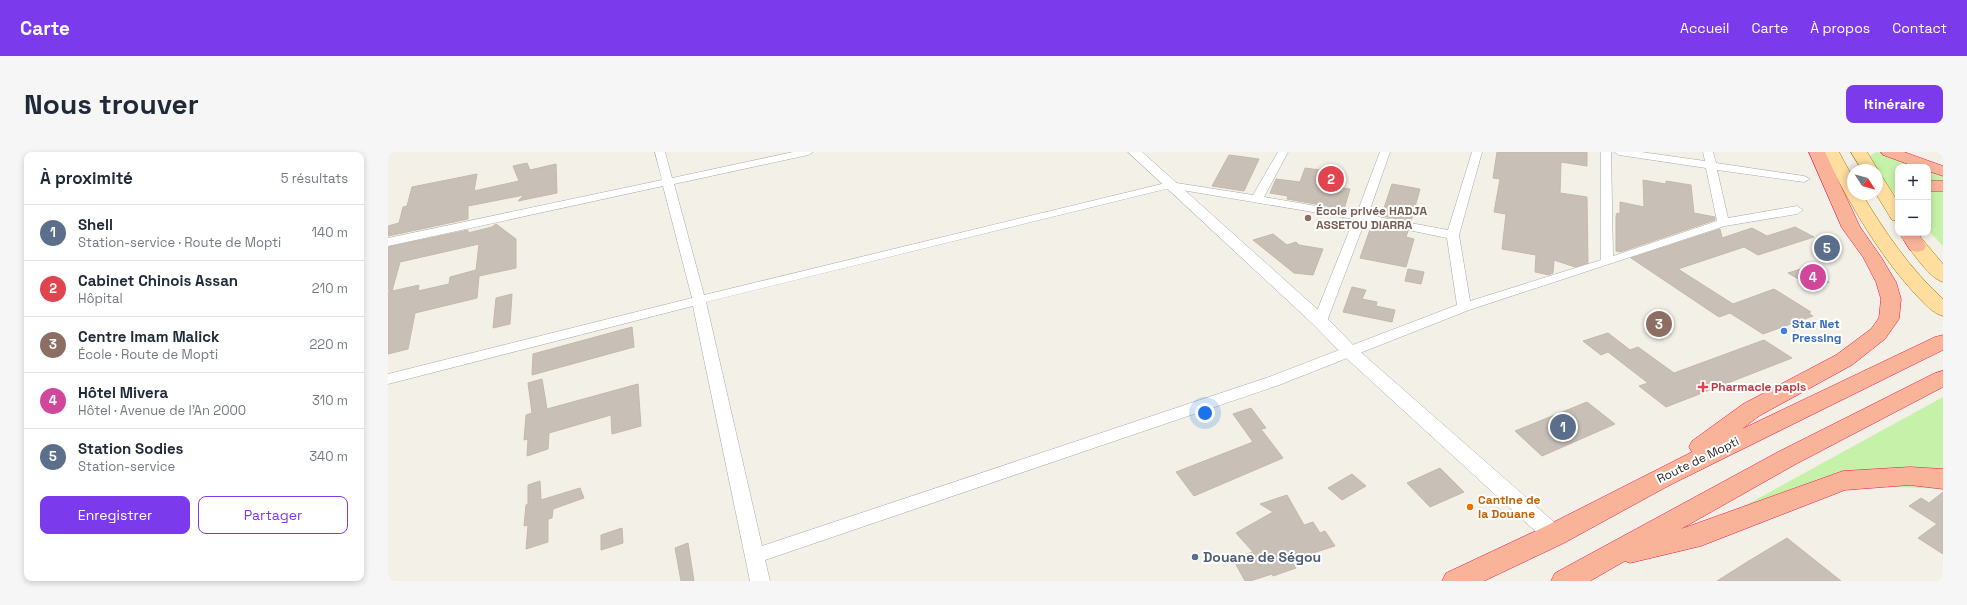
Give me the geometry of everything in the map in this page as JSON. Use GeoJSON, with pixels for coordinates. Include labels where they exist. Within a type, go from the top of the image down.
{"type":"FeatureCollection","features":[{"type":"Feature","properties":{"kind":"highway"},"geometry":{"type":"LineString","coordinates":[[1661,478],[1751,410],[1844,360],[1878,334],[1889,319],[1891,299],[1886,282],[1872,257],[1851,228],[1817,152]]}},
{"type":"Feature","properties":{"kind":"highway"},"geometry":{"type":"LineString","coordinates":[[1889,152],[1943,171]]}},
{"type":"Feature","properties":{"kind":"highway"},"geometry":{"type":"LineString","coordinates":[[1931,186],[1943,186]]}},
{"type":"Feature","properties":{"kind":"highway","name":"Route de Mopti"},"geometry":{"type":"LineString","coordinates":[[1456,581],[1554,535],[1661,478],[1943,342]]}},
{"type":"Feature","properties":{"kind":"highway"},"geometry":{"type":"LineString","coordinates":[[1564,581],[1603,558],[1786,458],[1943,378]]}},
{"type":"Feature","properties":{"kind":"highway"},"geometry":{"type":"LineString","coordinates":[[1603,558],[1691,538],[1843,481],[1910,476],[1943,479]]}},
{"type":"Feature","properties":{"kind":"main road"},"geometry":{"type":"LineString","coordinates":[[1831,152],[1847,183]]}},
{"type":"Feature","properties":{"kind":"main road"},"geometry":{"type":"LineString","coordinates":[[1859,152],[1866,164]]}},
{"type":"Feature","properties":{"kind":"main road"},"geometry":{"type":"LineString","coordinates":[[1883,192],[1895,211]]}},
{"type":"Feature","properties":{"kind":"main road"},"geometry":{"type":"LineString","coordinates":[[1857,200],[1886,248],[1902,268],[1942,309]]}},
{"type":"Feature","properties":{"kind":"main road"},"geometry":{"type":"LineString","coordinates":[[1912,237],[1943,276]]}},
{"type":"Feature","properties":{"kind":"street"},"geometry":{"type":"LineString","coordinates":[[660,152],[699,300],[760,581]]}},
{"type":"Feature","properties":{"kind":"street"},"geometry":{"type":"LineString","coordinates":[[388,242],[808,152]]}},
{"type":"Feature","properties":{"kind":"street"},"geometry":{"type":"LineString","coordinates":[[1134,152],[1320,321],[1350,352],[1554,535]]}},
{"type":"Feature","properties":{"kind":"street"},"geometry":{"type":"LineString","coordinates":[[1257,199],[1283,152]]}},
{"type":"Feature","properties":{"kind":"street"},"geometry":{"type":"LineString","coordinates":[[1320,321],[1385,152]]}},
{"type":"Feature","properties":{"kind":"street"},"geometry":{"type":"LineString","coordinates":[[1464,307],[1453,235],[1477,152]]}},
{"type":"Feature","properties":{"kind":"street"},"geometry":{"type":"LineString","coordinates":[[1606,152],[1607,262]]}},
{"type":"Feature","properties":{"kind":"street"},"geometry":{"type":"LineString","coordinates":[[1619,152],[1804,179]]}},
{"type":"Feature","properties":{"kind":"street"},"geometry":{"type":"LineString","coordinates":[[1708,152],[1723,223]]}},
{"type":"Feature","properties":{"kind":"street"},"geometry":{"type":"LineString","coordinates":[[388,379],[699,300],[1170,185],[1361,217],[1453,235]]}},
{"type":"Feature","properties":{"kind":"street"},"geometry":{"type":"LineString","coordinates":[[754,556],[1266,383],[1464,307],[1607,262],[1723,223],[1797,210]]}},
{"type":"Feature","properties":{"kind":"green space"},"geometry":{"type":"Polygon","coordinates":[[[1877,152],[1919,164],[1895,164],[1895,194],[1883,181],[1883,164],[1869,164],[1863,159],[1877,152]]]}},
{"type":"Feature","properties":{"kind":"green space"},"geometry":{"type":"Polygon","coordinates":[[[1931,168],[1943,171],[1943,246],[1931,233],[1931,168]]]}},
{"type":"Feature","properties":{"kind":"green space"},"geometry":{"type":"Polygon","coordinates":[[[1943,397],[1943,489],[1830,484],[1708,526],[1943,397]]]}},
{"type":"Feature","properties":{"kind":"building"},"geometry":{"type":"Polygon","coordinates":[[[1497,152],[1587,152],[1587,166],[1561,162],[1560,193],[1587,197],[1588,263],[1575,267],[1554,260],[1553,273],[1549,275],[1535,272],[1536,255],[1502,249],[1506,214],[1494,212],[1500,179],[1493,178],[1497,152]]]}},
{"type":"Feature","properties":{"kind":"building"},"geometry":{"type":"Polygon","coordinates":[[[1229,155],[1259,159],[1244,191],[1212,186],[1229,155]]]}},
{"type":"Feature","properties":{"kind":"building"},"geometry":{"type":"Polygon","coordinates":[[[527,163],[530,170],[556,164],[557,193],[518,201],[524,195],[468,206],[468,219],[388,236],[388,226],[399,223],[403,207],[407,206],[412,187],[477,174],[474,191],[519,181],[513,166],[527,163]]]}},
{"type":"Feature","properties":{"kind":"building"},"geometry":{"type":"Polygon","coordinates":[[[1305,168],[1320,170],[1315,184],[1350,189],[1344,209],[1287,199],[1288,196],[1270,193],[1276,179],[1300,182],[1305,168]]]}},
{"type":"Feature","properties":{"kind":"building"},"geometry":{"type":"Polygon","coordinates":[[[1643,180],[1666,184],[1666,181],[1691,185],[1694,213],[1715,217],[1715,220],[1620,252],[1616,251],[1616,216],[1617,213],[1620,214],[1620,202],[1644,207],[1643,180]]]}},
{"type":"Feature","properties":{"kind":"building"},"geometry":{"type":"Polygon","coordinates":[[[1392,184],[1420,189],[1411,221],[1375,215],[1377,210],[1383,211],[1392,184]]]}},
{"type":"Feature","properties":{"kind":"building"},"geometry":{"type":"Polygon","coordinates":[[[496,224],[516,239],[516,268],[479,276],[477,298],[415,313],[408,349],[388,354],[388,292],[419,285],[418,291],[449,284],[450,277],[476,270],[479,244],[400,262],[392,291],[388,290],[388,247],[468,230],[468,233],[492,227],[496,224]]]}},
{"type":"Feature","properties":{"kind":"building"},"geometry":{"type":"Polygon","coordinates":[[[1372,224],[1408,231],[1406,237],[1414,239],[1406,267],[1360,258],[1372,224]]]}},
{"type":"Feature","properties":{"kind":"building"},"geometry":{"type":"Polygon","coordinates":[[[1795,227],[1814,237],[1758,255],[1744,247],[1678,269],[1733,304],[1774,289],[1811,312],[1808,313],[1813,316],[1763,334],[1730,313],[1719,317],[1631,258],[1720,229],[1722,238],[1752,228],[1767,236],[1795,227]]]}},
{"type":"Feature","properties":{"kind":"building"},"geometry":{"type":"Polygon","coordinates":[[[1273,234],[1287,245],[1296,242],[1299,245],[1323,249],[1313,275],[1294,273],[1253,240],[1273,234]]]}},
{"type":"Feature","properties":{"kind":"building"},"geometry":{"type":"Polygon","coordinates":[[[1804,268],[1829,282],[1814,288],[1788,273],[1804,268]]]}},
{"type":"Feature","properties":{"kind":"building"},"geometry":{"type":"Polygon","coordinates":[[[1408,269],[1424,272],[1421,284],[1405,281],[1408,269]]]}},
{"type":"Feature","properties":{"kind":"building"},"geometry":{"type":"Polygon","coordinates":[[[1352,287],[1366,290],[1362,299],[1377,302],[1376,306],[1395,310],[1392,322],[1343,312],[1352,287]]]}},
{"type":"Feature","properties":{"kind":"building"},"geometry":{"type":"Polygon","coordinates":[[[512,294],[510,324],[493,328],[496,298],[512,294]]]}},
{"type":"Feature","properties":{"kind":"building"},"geometry":{"type":"Polygon","coordinates":[[[632,327],[634,347],[532,375],[533,354],[632,327]]]}},
{"type":"Feature","properties":{"kind":"building"},"geometry":{"type":"Polygon","coordinates":[[[1608,333],[1630,350],[1638,347],[1674,373],[1764,340],[1792,358],[1666,407],[1639,386],[1648,383],[1608,352],[1601,355],[1583,341],[1608,333]]]}},
{"type":"Feature","properties":{"kind":"building"},"geometry":{"type":"Polygon","coordinates":[[[542,379],[547,409],[638,384],[641,426],[612,434],[611,415],[549,433],[548,449],[527,456],[528,439],[524,440],[526,415],[532,413],[528,383],[542,379]]]}},
{"type":"Feature","properties":{"kind":"building"},"geometry":{"type":"Polygon","coordinates":[[[1587,402],[1615,424],[1542,456],[1515,431],[1587,402]]]}},
{"type":"Feature","properties":{"kind":"building"},"geometry":{"type":"Polygon","coordinates":[[[1251,408],[1266,428],[1261,429],[1283,458],[1194,496],[1176,472],[1253,442],[1233,414],[1251,408]]]}},
{"type":"Feature","properties":{"kind":"building"},"geometry":{"type":"Polygon","coordinates":[[[1440,468],[1464,492],[1430,507],[1407,483],[1440,468]]]}},
{"type":"Feature","properties":{"kind":"building"},"geometry":{"type":"Polygon","coordinates":[[[1352,474],[1366,486],[1342,500],[1328,488],[1352,474]]]}},
{"type":"Feature","properties":{"kind":"building"},"geometry":{"type":"Polygon","coordinates":[[[540,481],[541,500],[580,488],[584,498],[553,509],[552,518],[548,519],[548,542],[526,549],[528,525],[524,526],[526,505],[528,504],[528,485],[540,481]]]}},
{"type":"Feature","properties":{"kind":"building"},"geometry":{"type":"Polygon","coordinates":[[[1943,492],[1943,554],[1918,538],[1937,524],[1909,506],[1921,498],[1929,503],[1943,492]]]}},
{"type":"Feature","properties":{"kind":"building"},"geometry":{"type":"Polygon","coordinates":[[[1287,495],[1304,525],[1313,522],[1320,533],[1325,531],[1335,546],[1291,560],[1296,568],[1273,576],[1272,574],[1250,581],[1245,581],[1233,559],[1253,552],[1236,533],[1273,512],[1260,504],[1287,495]]]}},
{"type":"Feature","properties":{"kind":"building"},"geometry":{"type":"Polygon","coordinates":[[[622,528],[623,543],[601,550],[601,535],[622,528]]]}},
{"type":"Feature","properties":{"kind":"building"},"geometry":{"type":"Polygon","coordinates":[[[1787,538],[1841,581],[1717,581],[1747,562],[1787,538]]]}},
{"type":"Feature","properties":{"kind":"building"},"geometry":{"type":"Polygon","coordinates":[[[688,543],[694,581],[681,581],[675,548],[688,543]]]}},
{"type":"Feature","properties":{"kind":"place","name":"Cabinet Chinois Assan"},"geometry":{"type":"Point","coordinates":[1331,179]}},
{"type":"Feature","properties":{"kind":"place","name":"École privée HADJA ASSETOU DIARRA"},"geometry":{"type":"Point","coordinates":[1308,218]}},
{"type":"Feature","properties":{"kind":"place","name":"Station Sodies"},"geometry":{"type":"Point","coordinates":[1827,248]}},
{"type":"Feature","properties":{"kind":"place","name":"Hôtel Mivera"},"geometry":{"type":"Point","coordinates":[1813,277]}},
{"type":"Feature","properties":{"kind":"place","name":"Centre Imam Malick"},"geometry":{"type":"Point","coordinates":[1659,324]}},
{"type":"Feature","properties":{"kind":"place","name":"Star Net Pressing"},"geometry":{"type":"Point","coordinates":[1784,331]}},
{"type":"Feature","properties":{"kind":"place","name":"Pharmacie papis"},"geometry":{"type":"Point","coordinates":[1703,387]}},
{"type":"Feature","properties":{"kind":"place","name":"Shell"},"geometry":{"type":"Point","coordinates":[1563,427]}},
{"type":"Feature","properties":{"kind":"place","name":"Cantine de la Douane"},"geometry":{"type":"Point","coordinates":[1470,507]}},
{"type":"Feature","properties":{"kind":"place","name":"Douane de Ségou"},"geometry":{"type":"Point","coordinates":[1195,557]}}]}
